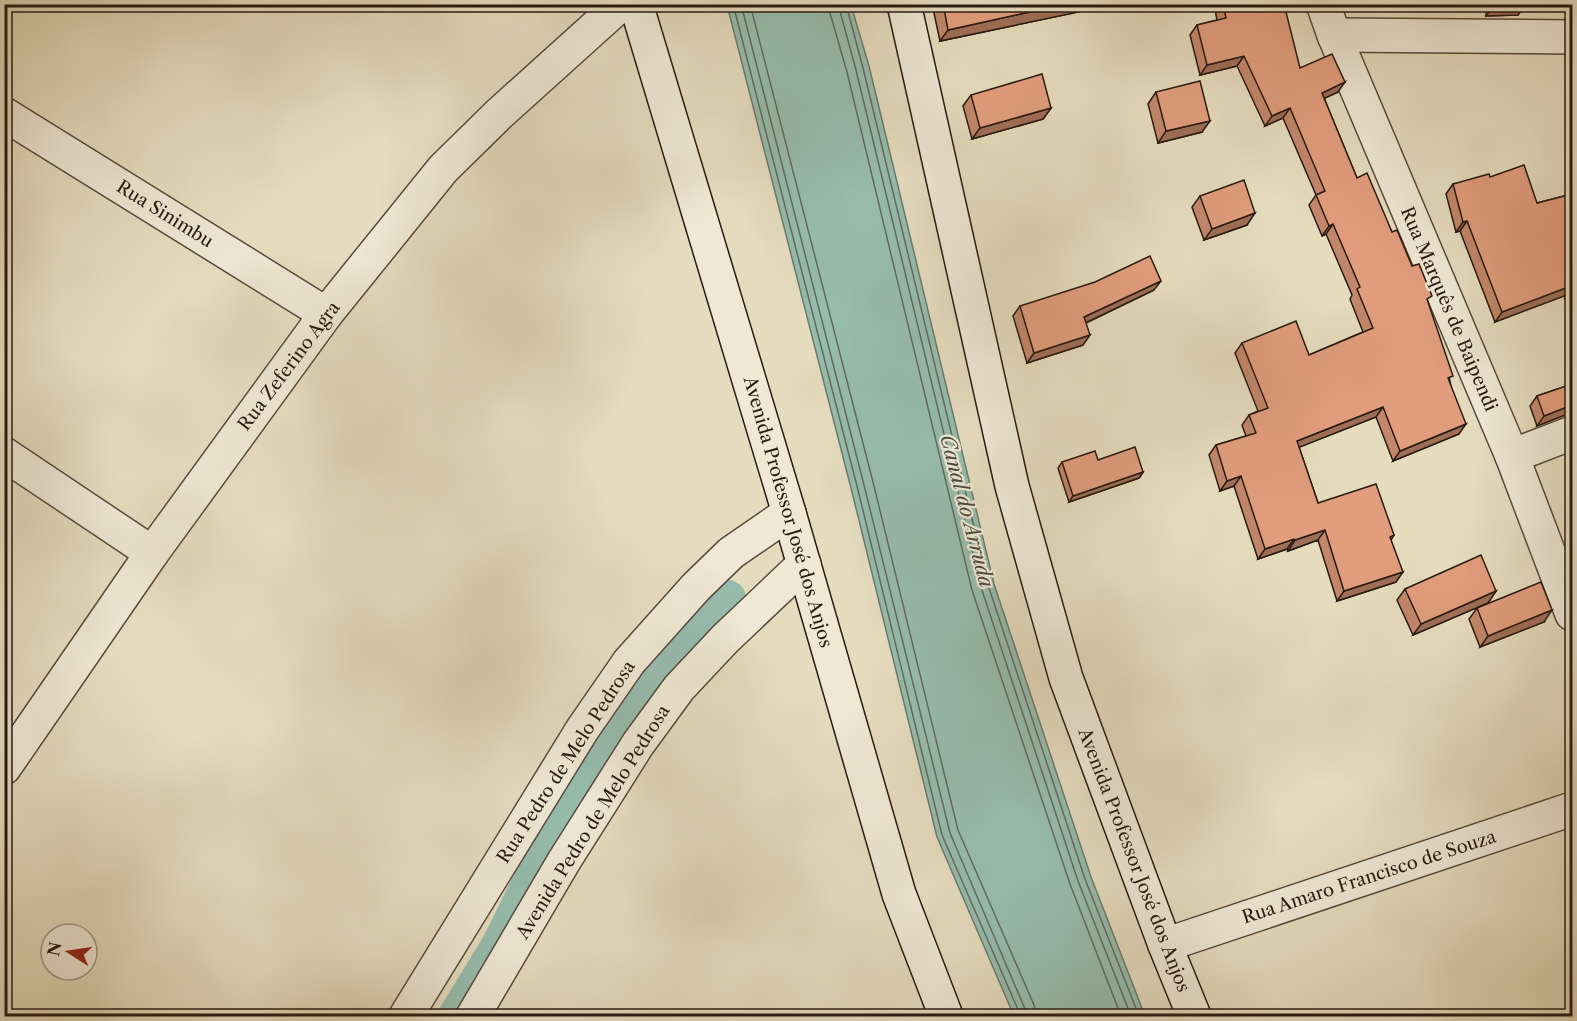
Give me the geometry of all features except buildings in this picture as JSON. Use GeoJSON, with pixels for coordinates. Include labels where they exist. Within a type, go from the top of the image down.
{"type":"FeatureCollection","features":[{"type":"Feature","properties":{"kind":"street","name":"Rua Zeferino Agra"},"geometry":{"type":"LineString","coordinates":[[4,768],[152,552],[326,314],[443,169],[499,114],[621,4]]}},
{"type":"Feature","properties":{"kind":"street","name":"Avenida Professor José dos Anjos"},"geometry":{"type":"LineString","coordinates":[[636,4],[789,513],[899,894],[946,1017]]}},
{"type":"Feature","properties":{"kind":"street","name":"Avenida Professor José dos Anjos"},"geometry":{"type":"LineString","coordinates":[[904,4],[1015,498],[1066,678],[1194,1017]]}},
{"type":"Feature","properties":{"kind":"street","name":"Rua Marquês de Baipendi"},"geometry":{"type":"LineString","coordinates":[[1323,4],[1512,456],[1572,614]]}},
{"type":"Feature","properties":{"kind":"street"},"geometry":{"type":"LineString","coordinates":[[1334,34],[1572,37]]}},
{"type":"Feature","properties":{"kind":"street","name":"Rua Sinimbu"},"geometry":{"type":"LineString","coordinates":[[4,114],[326,314]]}},
{"type":"Feature","properties":{"kind":"street"},"geometry":{"type":"LineString","coordinates":[[1512,456],[1572,433]]}},
{"type":"Feature","properties":{"kind":"street"},"geometry":{"type":"LineString","coordinates":[[4,454],[152,552]]}},
{"type":"Feature","properties":{"kind":"street","name":"Rua Pedro de Melo Pedrosa"},"geometry":{"type":"LineString","coordinates":[[406,1017],[582,730],[629,662],[696,587],[731,553],[789,513]]}},
{"type":"Feature","properties":{"kind":"street","name":"Avenida Pedro de Melo Pedrosa"},"geometry":{"type":"LineString","coordinates":[[473,1017],[638,744],[679,688],[724,639],[804,564]]}},
{"type":"Feature","properties":{"kind":"street","name":"Rua Amaro Francisco de Souza"},"geometry":{"type":"LineString","coordinates":[[1165,945],[1572,809]]}},
{"type":"Feature","properties":{"kind":"water","name":"Canal do Arruda"},"geometry":{"type":"Polygon","coordinates":[[[727,5],[851,5],[869,66],[994,584],[1091,877],[1145,1016],[1014,1016],[937,837],[852,492],[727,5]]]}},
{"type":"Feature","properties":{"kind":"waterway"},"geometry":{"type":"LineString","coordinates":[[456,1016],[500,944],[550,841],[583,797],[629,706],[663,654],[728,598]]}}]}
